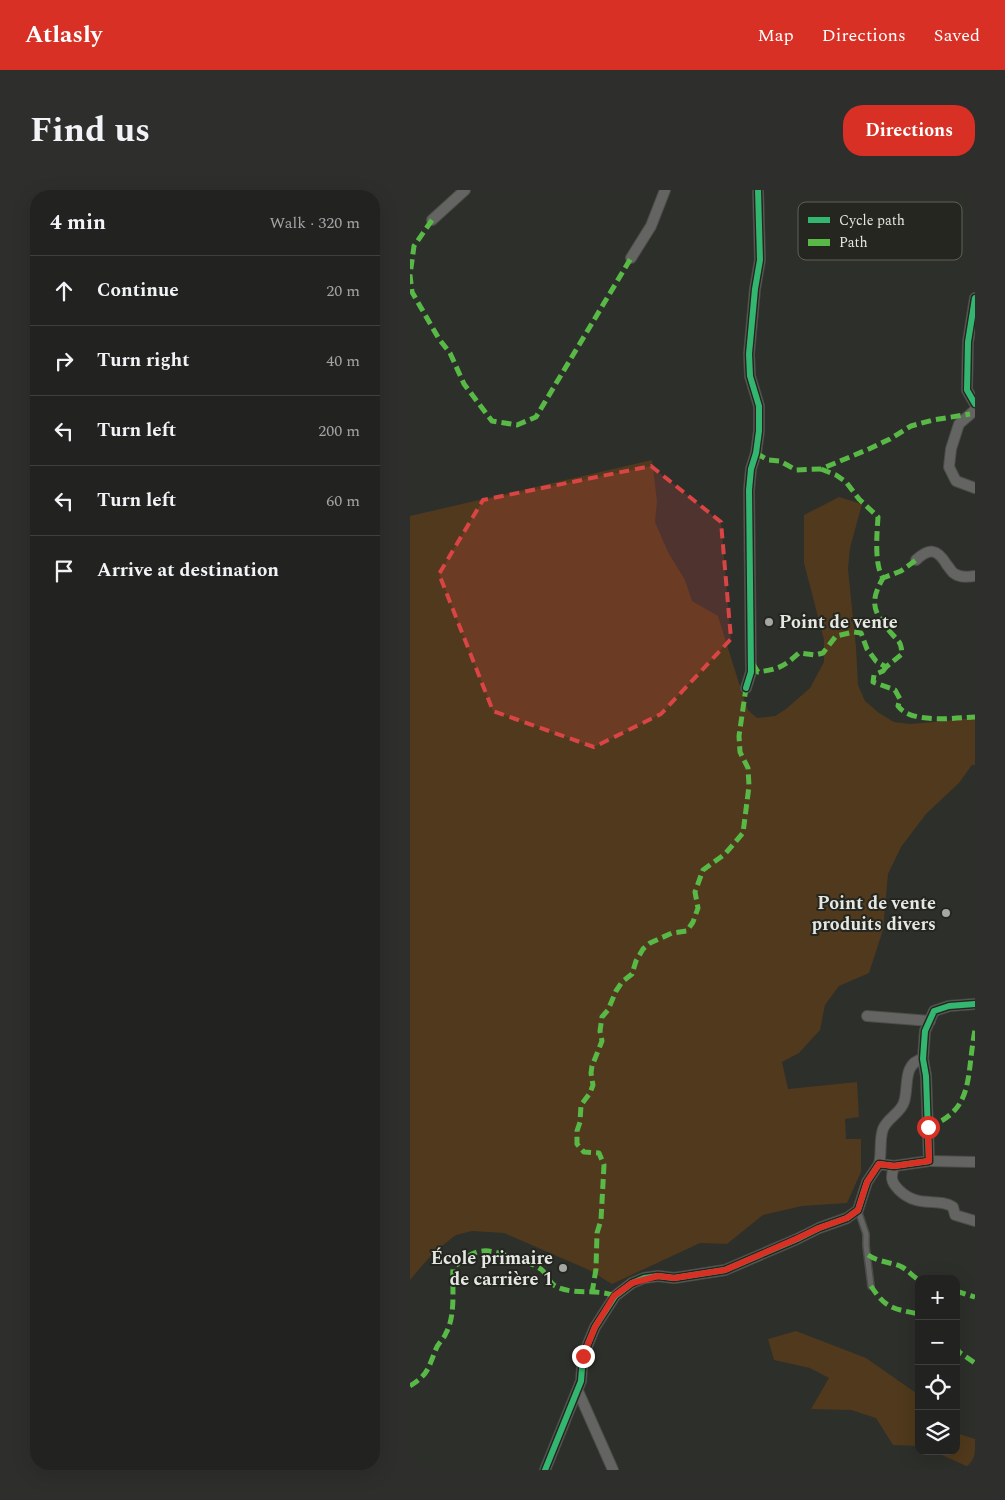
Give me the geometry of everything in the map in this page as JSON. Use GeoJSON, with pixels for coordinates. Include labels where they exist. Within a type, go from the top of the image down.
{"type":"FeatureCollection","features":[{"type":"Feature","properties":{"kind":"street"},"geometry":{"type":"LineString","coordinates":[[432,220],[465,190]]}},
{"type":"Feature","properties":{"kind":"street"},"geometry":{"type":"LineString","coordinates":[[631,258],[651,226],[665,190]]}},
{"type":"Feature","properties":{"kind":"street"},"geometry":{"type":"LineString","coordinates":[[746,688],[751,672],[751,597],[748,552],[749,490],[751,469],[756,453],[759,431],[759,406],[750,376],[749,354],[760,260],[758,190]]}},
{"type":"Feature","properties":{"kind":"street"},"geometry":{"type":"LineString","coordinates":[[975,298],[968,342],[967,390],[975,404]]}},
{"type":"Feature","properties":{"kind":"street"},"geometry":{"type":"LineString","coordinates":[[975,410],[959,424],[951,449],[949,467],[956,482],[975,488]]}},
{"type":"Feature","properties":{"kind":"street"},"geometry":{"type":"LineString","coordinates":[[916,560],[930,550],[940,556],[955,575],[962,577],[975,576]]}},
{"type":"Feature","properties":{"kind":"street"},"geometry":{"type":"LineString","coordinates":[[929,1161],[926,1076],[923,1059],[925,1031],[934,1011],[949,1006],[975,1004]]}},
{"type":"Feature","properties":{"kind":"street"},"geometry":{"type":"LineString","coordinates":[[867,1016],[930,1021]]}},
{"type":"Feature","properties":{"kind":"street"},"geometry":{"type":"LineString","coordinates":[[545,1470],[578,1391],[581,1381],[583,1356],[595,1327],[614,1296],[632,1283],[658,1276],[674,1278],[725,1270],[819,1228],[847,1218],[858,1210],[867,1182],[879,1164],[884,1127],[904,1103],[906,1079],[913,1064],[923,1059]]}},
{"type":"Feature","properties":{"kind":"street"},"geometry":{"type":"LineString","coordinates":[[879,1164],[894,1166],[929,1161],[975,1162]]}},
{"type":"Feature","properties":{"kind":"street"},"geometry":{"type":"LineString","coordinates":[[894,1166],[891,1176],[892,1183],[905,1196],[922,1202],[949,1204],[953,1207],[955,1215],[975,1221]]}},
{"type":"Feature","properties":{"kind":"street"},"geometry":{"type":"LineString","coordinates":[[578,1391],[613,1470]]}},
{"type":"Feature","properties":{"kind":"lane"},"geometry":{"type":"LineString","coordinates":[[858,1210],[866,1234],[871,1286]]}},
{"type":"Feature","properties":{"kind":"highlighted area"},"geometry":{"type":"Polygon","coordinates":[[[651,466],[721,522],[731,639],[661,714],[594,747],[493,711],[439,574],[483,500],[651,466]]]}},
{"type":"Feature","properties":{"kind":"shaded area"},"geometry":{"type":"Polygon","coordinates":[[[652,460],[657,501],[655,522],[668,552],[685,580],[692,601],[718,616],[748,710],[757,718],[775,716],[786,709],[810,688],[824,662],[824,640],[804,563],[804,515],[839,497],[862,504],[850,548],[848,569],[858,685],[865,701],[879,713],[894,722],[910,724],[975,718],[975,765],[972,765],[959,783],[926,814],[901,847],[888,874],[883,930],[869,973],[839,986],[825,1005],[820,1030],[799,1053],[782,1062],[788,1089],[857,1082],[859,1117],[845,1119],[846,1139],[861,1139],[861,1172],[847,1203],[802,1206],[763,1215],[727,1244],[700,1243],[612,1284],[589,1270],[504,1233],[472,1231],[456,1235],[433,1253],[410,1280],[410,516],[652,460]]]}},
{"type":"Feature","properties":{"kind":"shaded area"},"geometry":{"type":"Polygon","coordinates":[[[796,1331],[866,1358],[915,1392],[915,1446],[893,1445],[876,1418],[851,1410],[811,1409],[829,1378],[810,1368],[774,1360],[768,1339],[796,1331]]]}},
{"type":"Feature","properties":{"kind":"shaded area"},"geometry":{"type":"Polygon","coordinates":[[[960,1434],[975,1439],[975,1470],[942,1455],[960,1455],[960,1434]]]}},
{"type":"Feature","properties":{"kind":"marked path"},"geometry":{"type":"LineString","coordinates":[[432,220],[414,246],[410,275],[412,292],[439,339],[450,353],[464,384],[492,421],[517,425],[536,417],[631,258]]}},
{"type":"Feature","properties":{"kind":"marked path"},"geometry":{"type":"LineString","coordinates":[[756,453],[768,460],[780,461],[796,470],[821,469],[890,439],[911,426],[970,414]]}},
{"type":"Feature","properties":{"kind":"marked path"},"geometry":{"type":"LineString","coordinates":[[821,469],[836,475],[846,482],[859,499],[878,517],[877,557],[883,578],[901,571],[916,560]]}},
{"type":"Feature","properties":{"kind":"marked path"},"geometry":{"type":"LineString","coordinates":[[753,664],[758,672],[776,668],[785,664],[799,653],[815,655],[823,653],[836,636],[854,632],[861,633],[867,649],[876,661],[886,667],[902,654],[899,642],[881,619],[875,607],[876,594],[883,578]]}},
{"type":"Feature","properties":{"kind":"marked path"},"geometry":{"type":"LineString","coordinates":[[886,667],[883,671],[874,675],[873,682],[895,690],[900,699],[898,706],[904,712],[923,718],[934,719],[975,717]]}},
{"type":"Feature","properties":{"kind":"marked path"},"geometry":{"type":"LineString","coordinates":[[592,1293],[596,1269],[597,1233],[601,1220],[604,1165],[599,1153],[584,1152],[577,1144],[577,1131],[580,1122],[581,1105],[590,1093],[593,1085],[591,1073],[602,1041],[600,1031],[602,1017],[608,1010],[622,982],[632,974],[636,961],[643,949],[650,943],[672,933],[687,931],[693,922],[698,908],[695,892],[703,870],[725,854],[743,833],[749,786],[748,768],[740,752],[739,736],[746,688]]}},
{"type":"Feature","properties":{"kind":"marked path"},"geometry":{"type":"LineString","coordinates":[[928,1127],[943,1120],[954,1111],[961,1101],[969,1076],[975,1030]]}},
{"type":"Feature","properties":{"kind":"marked path"},"geometry":{"type":"LineString","coordinates":[[410,1386],[424,1374],[445,1335],[452,1310],[453,1268],[470,1255],[484,1251],[499,1253],[538,1267],[555,1286],[562,1289],[600,1292],[615,1296]]}},
{"type":"Feature","properties":{"kind":"marked path"},"geometry":{"type":"LineString","coordinates":[[868,1255],[877,1260],[902,1267],[915,1277]]}},
{"type":"Feature","properties":{"kind":"marked path"},"geometry":{"type":"LineString","coordinates":[[871,1286],[885,1303],[896,1309],[915,1313]]}},
{"type":"Feature","properties":{"kind":"marked path"},"geometry":{"type":"LineString","coordinates":[[960,1292],[975,1297]]}},
{"type":"Feature","properties":{"kind":"marked path"},"geometry":{"type":"LineString","coordinates":[[960,1353],[975,1363]]}},
{"type":"Feature","properties":{"kind":"cycle path"},"geometry":{"type":"LineString","coordinates":[[746,688],[751,672],[749,490],[751,469],[756,453],[759,431],[759,406],[750,376],[749,354],[755,289],[760,260],[758,190]]}},
{"type":"Feature","properties":{"kind":"cycle path"},"geometry":{"type":"LineString","coordinates":[[975,298],[968,342],[967,390],[975,404]]}},
{"type":"Feature","properties":{"kind":"cycle path"},"geometry":{"type":"LineString","coordinates":[[545,1470],[581,1381],[583,1356],[595,1327],[615,1296],[632,1283],[644,1278],[658,1276],[674,1278],[725,1270],[819,1228],[847,1218],[858,1210],[867,1182],[879,1164],[894,1166],[929,1161],[926,1076],[923,1059],[925,1031],[934,1011],[949,1006],[975,1004]]}},
{"type":"Feature","properties":{"kind":"place","name":"Point de vente"},"geometry":{"type":"Point","coordinates":[769,622]}},
{"type":"Feature","properties":{"kind":"place","name":"Point de vente produits divers"},"geometry":{"type":"Point","coordinates":[946,913]}},
{"type":"Feature","properties":{"kind":"place","name":"École primaire de carrière 1"},"geometry":{"type":"Point","coordinates":[563,1268]}},
{"type":"Feature","properties":{"kind":"route"},"geometry":{"type":"LineString","coordinates":[[583,1356],[595,1327],[614,1296],[621,1293],[632,1283],[644,1278],[658,1276],[686,1277],[725,1270],[819,1228],[847,1218],[858,1210],[870,1175],[879,1164],[894,1166],[929,1161],[928,1127]]}}]}
